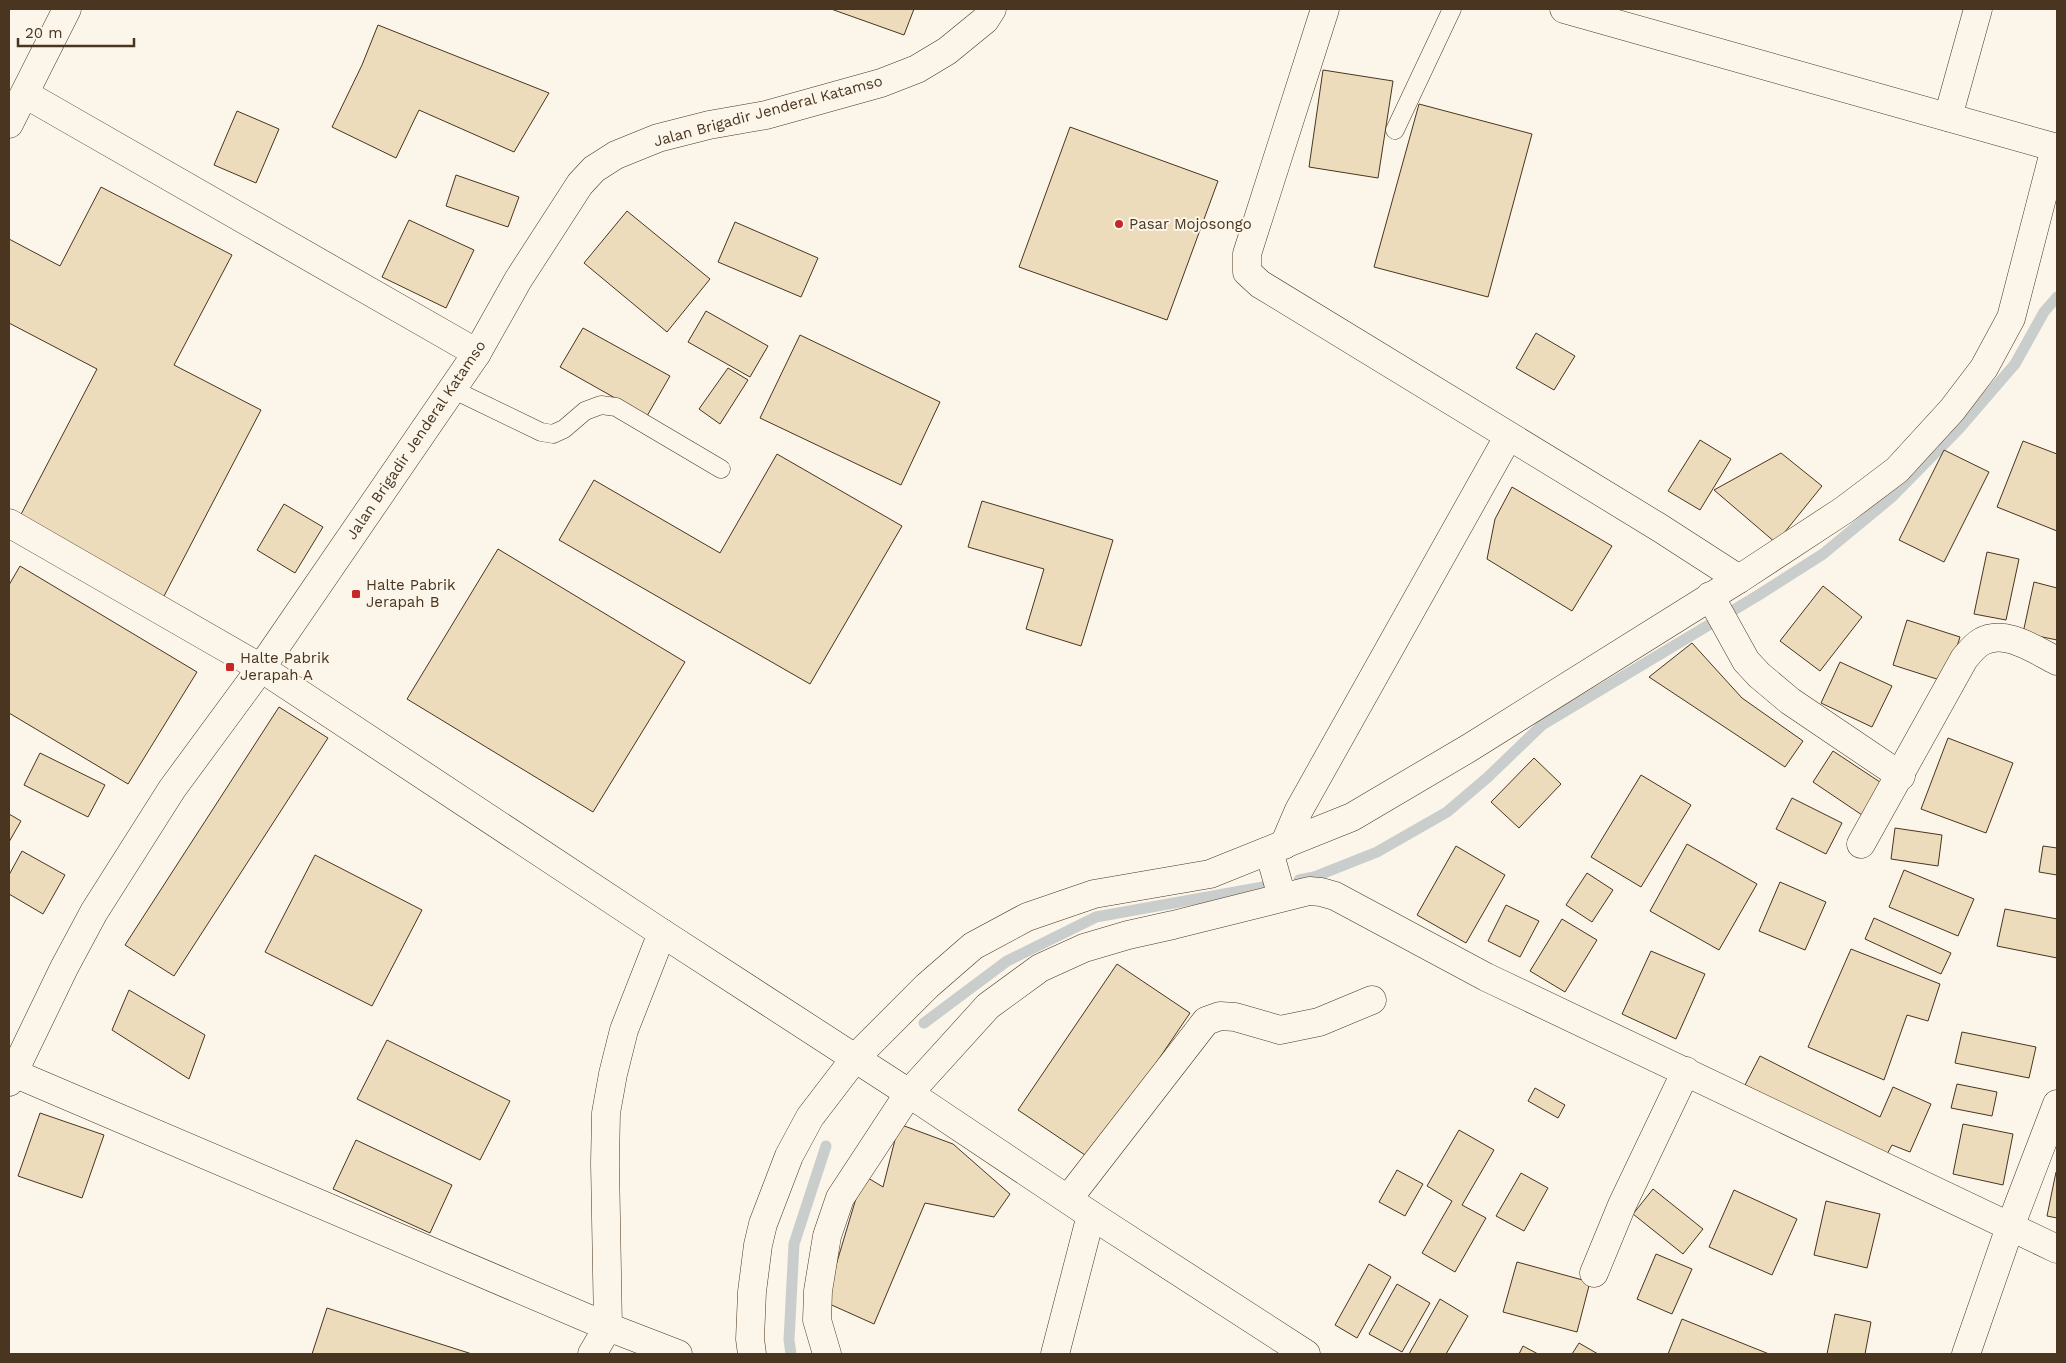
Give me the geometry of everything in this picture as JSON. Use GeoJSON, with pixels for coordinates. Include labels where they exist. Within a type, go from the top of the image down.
{"type":"FeatureCollection","features":[{"type":"Feature","properties":{"kind":"street"},"geometry":{"type":"LineString","coordinates":[[9,124],[67,9]]}},
{"type":"Feature","properties":{"kind":"street","name":"Jalan Brigadir Jenderal Katamso"},"geometry":{"type":"LineString","coordinates":[[10,1075],[94,912],[172,789],[261,668],[477,353],[518,280],[580,184],[594,169],[616,155],[658,138],[709,125],[766,115],[880,83],[917,69],[946,51],[985,20],[992,9]]}},
{"type":"Feature","properties":{"kind":"street"},"geometry":{"type":"LineString","coordinates":[[1326,9],[1247,254],[1247,272],[1260,284],[1660,528],[1739,579]]}},
{"type":"Feature","properties":{"kind":"street"},"geometry":{"type":"LineString","coordinates":[[752,1354],[750,1339],[752,1292],[758,1245],[766,1216],[789,1156],[810,1117],[856,1057],[927,986],[973,946],[1027,917],[1094,894],[1210,874],[1274,852],[1352,817],[1713,600],[1739,579],[1844,510],[1897,470],[1952,410],[1984,368],[2011,318],[2056,148],[1564,9]]}},
{"type":"Feature","properties":{"kind":"street"},"geometry":{"type":"LineString","coordinates":[[1948,117],[1978,9]]}},
{"type":"Feature","properties":{"kind":"street"},"geometry":{"type":"LineString","coordinates":[[25,94],[477,353]]}},
{"type":"Feature","properties":{"kind":"street"},"geometry":{"type":"LineString","coordinates":[[1281,893],[1274,852],[1508,437]]}},
{"type":"Feature","properties":{"kind":"street"},"geometry":{"type":"LineString","coordinates":[[9,523],[261,668],[662,933],[856,1057],[1091,1215],[1306,1354]]}},
{"type":"Feature","properties":{"kind":"street"},"geometry":{"type":"LineString","coordinates":[[1713,600],[1746,661],[1790,702],[1901,776]]}},
{"type":"Feature","properties":{"kind":"street"},"geometry":{"type":"LineString","coordinates":[[1861,844],[1901,776],[1964,659],[1979,643],[1992,637],[2010,639],[2057,661]]}},
{"type":"Feature","properties":{"kind":"street"},"geometry":{"type":"LineString","coordinates":[[827,1354],[817,1320],[818,1292],[827,1236],[840,1198],[905,1091],[988,1006],[1040,968],[1092,945],[1281,893],[1309,891],[1335,896],[1486,977],[2057,1249]]}},
{"type":"Feature","properties":{"kind":"street"},"geometry":{"type":"LineString","coordinates":[[592,1354],[608,1327],[606,1113],[624,1030],[662,933]]}},
{"type":"Feature","properties":{"kind":"street"},"geometry":{"type":"LineString","coordinates":[[1068,1199],[1206,1020],[1220,1016],[1235,1017],[1280,1030],[1319,1022],[1372,1000]]}},
{"type":"Feature","properties":{"kind":"street"},"geometry":{"type":"LineString","coordinates":[[1594,1273],[1622,1205],[1686,1071]]}},
{"type":"Feature","properties":{"kind":"street"},"geometry":{"type":"LineString","coordinates":[[10,1075],[608,1327],[678,1354]]}},
{"type":"Feature","properties":{"kind":"street"},"geometry":{"type":"LineString","coordinates":[[1966,1354],[2010,1227],[2057,1104]]}},
{"type":"Feature","properties":{"kind":"street"},"geometry":{"type":"LineString","coordinates":[[1055,1354],[1091,1215]]}},
{"type":"Feature","properties":{"kind":"lane"},"geometry":{"type":"LineString","coordinates":[[1395,130],[1452,9]]}},
{"type":"Feature","properties":{"kind":"lane"},"geometry":{"type":"LineString","coordinates":[[452,390],[541,432],[553,434],[564,429],[586,411],[601,405],[616,407],[721,469]]}},
{"type":"Feature","properties":{"kind":"building"},"geometry":{"type":"Polygon","coordinates":[[[831,9],[914,9],[904,35],[831,9]]]}},
{"type":"Feature","properties":{"kind":"building"},"geometry":{"type":"Polygon","coordinates":[[[378,25],[549,93],[514,152],[419,110],[396,158],[332,127],[362,65],[378,25]]]}},
{"type":"Feature","properties":{"kind":"building"},"geometry":{"type":"Polygon","coordinates":[[[1323,70],[1393,81],[1378,178],[1309,167],[1323,70]]]}},
{"type":"Feature","properties":{"kind":"building"},"geometry":{"type":"Polygon","coordinates":[[[1419,104],[1532,134],[1488,297],[1374,267],[1419,104]]]}},
{"type":"Feature","properties":{"kind":"building"},"geometry":{"type":"Polygon","coordinates":[[[237,111],[279,129],[256,183],[214,165],[237,111]]]}},
{"type":"Feature","properties":{"kind":"building","name":"Pasar Mojosongo"},"geometry":{"type":"Polygon","coordinates":[[[1070,127],[1218,181],[1167,320],[1019,267],[1070,127]]]}},
{"type":"Feature","properties":{"kind":"building"},"geometry":{"type":"Polygon","coordinates":[[[456,175],[519,197],[508,227],[446,206],[456,175]]]}},
{"type":"Feature","properties":{"kind":"building"},"geometry":{"type":"Polygon","coordinates":[[[101,187],[232,255],[174,365],[261,410],[163,598],[17,522],[97,369],[9,323],[9,239],[60,266],[101,187]]]}},
{"type":"Feature","properties":{"kind":"building"},"geometry":{"type":"Polygon","coordinates":[[[627,211],[710,279],[667,332],[584,263],[627,211]]]}},
{"type":"Feature","properties":{"kind":"building"},"geometry":{"type":"Polygon","coordinates":[[[409,220],[474,250],[446,308],[382,277],[409,220]]]}},
{"type":"Feature","properties":{"kind":"building"},"geometry":{"type":"Polygon","coordinates":[[[735,222],[818,258],[801,297],[718,262],[735,222]]]}},
{"type":"Feature","properties":{"kind":"building"},"geometry":{"type":"Polygon","coordinates":[[[706,311],[768,346],[750,377],[688,342],[706,311]]]}},
{"type":"Feature","properties":{"kind":"building"},"geometry":{"type":"Polygon","coordinates":[[[583,328],[670,376],[647,416],[560,367],[583,328]]]}},
{"type":"Feature","properties":{"kind":"building"},"geometry":{"type":"Polygon","coordinates":[[[1536,333],[1575,356],[1554,390],[1516,368],[1536,333]]]}},
{"type":"Feature","properties":{"kind":"building"},"geometry":{"type":"Polygon","coordinates":[[[800,335],[940,402],[901,485],[760,418],[800,335]]]}},
{"type":"Feature","properties":{"kind":"building"},"geometry":{"type":"Polygon","coordinates":[[[728,368],[748,380],[720,424],[699,409],[728,368]]]}},
{"type":"Feature","properties":{"kind":"building"},"geometry":{"type":"Polygon","coordinates":[[[1700,440],[1731,459],[1700,510],[1668,491],[1700,440]]]}},
{"type":"Feature","properties":{"kind":"building"},"geometry":{"type":"Polygon","coordinates":[[[2023,441],[2057,454],[2057,531],[1997,507],[2023,441]]]}},
{"type":"Feature","properties":{"kind":"building"},"geometry":{"type":"Polygon","coordinates":[[[1944,450],[1989,472],[1944,562],[1899,540],[1944,450]]]}},
{"type":"Feature","properties":{"kind":"building"},"geometry":{"type":"Polygon","coordinates":[[[1781,453],[1822,486],[1776,543],[1714,490],[1781,453]]]}},
{"type":"Feature","properties":{"kind":"building"},"geometry":{"type":"Polygon","coordinates":[[[777,454],[902,526],[810,684],[559,540],[594,480],[720,553],[777,454]]]}},
{"type":"Feature","properties":{"kind":"building"},"geometry":{"type":"Polygon","coordinates":[[[1512,487],[1612,546],[1572,611],[1487,559],[1495,519],[1512,487]]]}},
{"type":"Feature","properties":{"kind":"building"},"geometry":{"type":"Polygon","coordinates":[[[982,501],[1113,540],[1081,646],[1026,629],[1044,569],[968,547],[982,501]]]}},
{"type":"Feature","properties":{"kind":"building"},"geometry":{"type":"Polygon","coordinates":[[[284,504],[323,527],[295,573],[257,550],[284,504]]]}},
{"type":"Feature","properties":{"kind":"building"},"geometry":{"type":"Polygon","coordinates":[[[498,549],[685,662],[593,812],[407,699],[498,549]]]}},
{"type":"Feature","properties":{"kind":"building"},"geometry":{"type":"Polygon","coordinates":[[[1987,552],[2019,559],[2006,620],[1974,614],[1987,552]]]}},
{"type":"Feature","properties":{"kind":"building"},"geometry":{"type":"Polygon","coordinates":[[[20,566],[197,672],[128,784],[9,713],[9,585],[20,566]]]}},
{"type":"Feature","properties":{"kind":"building"},"geometry":{"type":"Polygon","coordinates":[[[2034,582],[2057,588],[2057,640],[2023,633],[2034,582]]]}},
{"type":"Feature","properties":{"kind":"building"},"geometry":{"type":"Polygon","coordinates":[[[1823,586],[1862,617],[1820,671],[1780,641],[1823,586]]]}},
{"type":"Feature","properties":{"kind":"building"},"geometry":{"type":"Polygon","coordinates":[[[1907,620],[1960,637],[1946,682],[1893,665],[1907,620]]]}},
{"type":"Feature","properties":{"kind":"building"},"geometry":{"type":"Polygon","coordinates":[[[1692,643],[1742,698],[1803,741],[1785,767],[1649,677],[1692,643]]]}},
{"type":"Feature","properties":{"kind":"building"},"geometry":{"type":"Polygon","coordinates":[[[1840,662],[1892,686],[1872,727],[1821,703],[1840,662]]]}},
{"type":"Feature","properties":{"kind":"building"},"geometry":{"type":"Polygon","coordinates":[[[279,707],[328,738],[174,976],[125,945],[279,707]]]}},
{"type":"Feature","properties":{"kind":"building"},"geometry":{"type":"Polygon","coordinates":[[[1948,738],[2013,763],[1986,833],[1921,809],[1948,738]]]}},
{"type":"Feature","properties":{"kind":"building"},"geometry":{"type":"Polygon","coordinates":[[[1833,751],[1883,784],[1862,815],[1813,782],[1833,751]]]}},
{"type":"Feature","properties":{"kind":"building"},"geometry":{"type":"Polygon","coordinates":[[[40,753],[105,785],[88,817],[24,785],[40,753]]]}},
{"type":"Feature","properties":{"kind":"building"},"geometry":{"type":"Polygon","coordinates":[[[1534,758],[1561,784],[1519,828],[1491,802],[1534,758]]]}},
{"type":"Feature","properties":{"kind":"building"},"geometry":{"type":"Polygon","coordinates":[[[1641,775],[1691,805],[1641,887],[1591,857],[1641,775]]]}},
{"type":"Feature","properties":{"kind":"building"},"geometry":{"type":"Polygon","coordinates":[[[1792,798],[1842,823],[1826,854],[1776,829],[1792,798]]]}},
{"type":"Feature","properties":{"kind":"building"},"geometry":{"type":"Polygon","coordinates":[[[9,814],[21,821],[9,842],[9,814]]]}},
{"type":"Feature","properties":{"kind":"building"},"geometry":{"type":"Polygon","coordinates":[[[1895,828],[1942,835],[1938,866],[1891,859],[1895,828]]]}},
{"type":"Feature","properties":{"kind":"building"},"geometry":{"type":"Polygon","coordinates":[[[1687,844],[1757,884],[1719,950],[1650,911],[1687,844]]]}},
{"type":"Feature","properties":{"kind":"building"},"geometry":{"type":"Polygon","coordinates":[[[1456,846],[1505,875],[1466,943],[1417,915],[1456,846]]]}},
{"type":"Feature","properties":{"kind":"building"},"geometry":{"type":"Polygon","coordinates":[[[2043,846],[2057,848],[2057,875],[2039,872],[2043,846]]]}},
{"type":"Feature","properties":{"kind":"building"},"geometry":{"type":"Polygon","coordinates":[[[22,851],[65,875],[43,914],[9,894],[9,875],[22,851]]]}},
{"type":"Feature","properties":{"kind":"building"},"geometry":{"type":"Polygon","coordinates":[[[315,855],[422,910],[372,1006],[265,952],[315,855]]]}},
{"type":"Feature","properties":{"kind":"building"},"geometry":{"type":"Polygon","coordinates":[[[1904,870],[1974,899],[1958,936],[1889,907],[1904,870]]]}},
{"type":"Feature","properties":{"kind":"building"},"geometry":{"type":"Polygon","coordinates":[[[1587,873],[1613,890],[1592,922],[1566,905],[1587,873]]]}},
{"type":"Feature","properties":{"kind":"building"},"geometry":{"type":"Polygon","coordinates":[[[1780,882],[1826,902],[1805,950],[1759,931],[1780,882]]]}},
{"type":"Feature","properties":{"kind":"building"},"geometry":{"type":"Polygon","coordinates":[[[1506,905],[1539,921],[1520,957],[1488,941],[1506,905]]]}},
{"type":"Feature","properties":{"kind":"building"},"geometry":{"type":"Polygon","coordinates":[[[2005,909],[2057,919],[2057,958],[1997,946],[2005,909]]]}},
{"type":"Feature","properties":{"kind":"building"},"geometry":{"type":"Polygon","coordinates":[[[1874,918],[1951,953],[1941,974],[1865,939],[1874,918]]]}},
{"type":"Feature","properties":{"kind":"building"},"geometry":{"type":"Polygon","coordinates":[[[1562,919],[1597,940],[1565,992],[1530,971],[1562,919]]]}},
{"type":"Feature","properties":{"kind":"building"},"geometry":{"type":"Polygon","coordinates":[[[1851,949],[1940,984],[1928,1021],[1907,1015],[1884,1080],[1808,1047],[1851,949]]]}},
{"type":"Feature","properties":{"kind":"building"},"geometry":{"type":"Polygon","coordinates":[[[1651,951],[1705,974],[1676,1039],[1622,1014],[1651,951]]]}},
{"type":"Feature","properties":{"kind":"building"},"geometry":{"type":"Polygon","coordinates":[[[1117,964],[1190,1013],[1091,1159],[1018,1110],[1117,964]]]}},
{"type":"Feature","properties":{"kind":"building"},"geometry":{"type":"Polygon","coordinates":[[[129,990],[205,1035],[189,1079],[112,1030],[129,990]]]}},
{"type":"Feature","properties":{"kind":"building"},"geometry":{"type":"Polygon","coordinates":[[[1962,1032],[2036,1047],[2029,1078],[1955,1063],[1962,1032]]]}},
{"type":"Feature","properties":{"kind":"building"},"geometry":{"type":"Polygon","coordinates":[[[387,1040],[510,1101],[480,1160],[357,1099],[387,1040]]]}},
{"type":"Feature","properties":{"kind":"building"},"geometry":{"type":"Polygon","coordinates":[[[1760,1056],[1880,1117],[1893,1087],[1931,1104],[1910,1152],[1892,1145],[1886,1156],[1745,1085],[1760,1056]]]}},
{"type":"Feature","properties":{"kind":"building"},"geometry":{"type":"Polygon","coordinates":[[[1957,1084],[1997,1092],[1992,1116],[1951,1108],[1957,1084]]]}},
{"type":"Feature","properties":{"kind":"building"},"geometry":{"type":"Polygon","coordinates":[[[1535,1088],[1565,1105],[1558,1118],[1528,1101],[1535,1088]]]}},
{"type":"Feature","properties":{"kind":"building"},"geometry":{"type":"Polygon","coordinates":[[[40,1113],[104,1135],[82,1198],[18,1176],[40,1113]]]}},
{"type":"Feature","properties":{"kind":"building"},"geometry":{"type":"Polygon","coordinates":[[[899,1124],[953,1144],[1010,1194],[994,1217],[925,1203],[874,1324],[825,1302],[863,1175],[883,1187],[899,1124]]]}},
{"type":"Feature","properties":{"kind":"building"},"geometry":{"type":"Polygon","coordinates":[[[1963,1124],[2013,1134],[2003,1185],[1953,1174],[1963,1124]]]}},
{"type":"Feature","properties":{"kind":"building"},"geometry":{"type":"Polygon","coordinates":[[[1459,1130],[1494,1150],[1462,1205],[1486,1218],[1455,1272],[1422,1253],[1452,1201],[1427,1186],[1459,1130]]]}},
{"type":"Feature","properties":{"kind":"building"},"geometry":{"type":"Polygon","coordinates":[[[356,1140],[452,1185],[430,1233],[333,1189],[356,1140]]]}},
{"type":"Feature","properties":{"kind":"building"},"geometry":{"type":"Polygon","coordinates":[[[1397,1170],[1423,1184],[1405,1216],[1379,1202],[1397,1170]]]}},
{"type":"Feature","properties":{"kind":"building"},"geometry":{"type":"Polygon","coordinates":[[[2057,1172],[2057,1218],[2047,1216],[2057,1172]]]}},
{"type":"Feature","properties":{"kind":"building"},"geometry":{"type":"Polygon","coordinates":[[[1521,1173],[1548,1188],[1524,1231],[1496,1216],[1521,1173]]]}},
{"type":"Feature","properties":{"kind":"building"},"geometry":{"type":"Polygon","coordinates":[[[1653,1189],[1703,1229],[1683,1254],[1633,1214],[1653,1189]]]}},
{"type":"Feature","properties":{"kind":"building"},"geometry":{"type":"Polygon","coordinates":[[[1734,1190],[1797,1219],[1772,1275],[1709,1247],[1734,1190]]]}},
{"type":"Feature","properties":{"kind":"building"},"geometry":{"type":"Polygon","coordinates":[[[1826,1201],[1880,1214],[1867,1268],[1814,1255],[1826,1201]]]}},
{"type":"Feature","properties":{"kind":"building"},"geometry":{"type":"Polygon","coordinates":[[[1656,1254],[1692,1269],[1672,1314],[1637,1299],[1656,1254]]]}},
{"type":"Feature","properties":{"kind":"building"},"geometry":{"type":"Polygon","coordinates":[[[1517,1262],[1590,1282],[1577,1332],[1503,1312],[1517,1262]]]}},
{"type":"Feature","properties":{"kind":"building"},"geometry":{"type":"Polygon","coordinates":[[[1369,1264],[1391,1277],[1357,1338],[1335,1325],[1369,1264]]]}},
{"type":"Feature","properties":{"kind":"building"},"geometry":{"type":"Polygon","coordinates":[[[1397,1284],[1430,1303],[1402,1352],[1369,1334],[1397,1284]]]}},
{"type":"Feature","properties":{"kind":"building"},"geometry":{"type":"Polygon","coordinates":[[[1440,1299],[1468,1316],[1446,1354],[1409,1354],[1440,1299]]]}},
{"type":"Feature","properties":{"kind":"building"},"geometry":{"type":"Polygon","coordinates":[[[327,1308],[472,1354],[312,1354],[327,1308]]]}},
{"type":"Feature","properties":{"kind":"building"},"geometry":{"type":"Polygon","coordinates":[[[1835,1314],[1871,1322],[1865,1354],[1827,1354],[1835,1314]]]}},
{"type":"Feature","properties":{"kind":"building"},"geometry":{"type":"Polygon","coordinates":[[[1682,1319],[1769,1354],[1668,1354],[1682,1319]]]}},
{"type":"Feature","properties":{"kind":"building"},"geometry":{"type":"Polygon","coordinates":[[[1579,1343],[1598,1354],[1572,1354],[1579,1343]]]}},
{"type":"Feature","properties":{"kind":"building"},"geometry":{"type":"Polygon","coordinates":[[[1523,1346],[1538,1354],[1519,1354],[1523,1346]]]}},
{"type":"Feature","properties":{"kind":"waterway"},"geometry":{"type":"LineString","coordinates":[[1299,880],[1314,877],[1377,852],[1447,812],[1488,777],[1542,725],[1757,596],[1823,554],[1892,497],[1959,429],[2015,364],[2044,312],[2057,297]]}},
{"type":"Feature","properties":{"kind":"waterway"},"geometry":{"type":"LineString","coordinates":[[924,1023],[1007,961],[1096,917],[1279,884]]}},
{"type":"Feature","properties":{"kind":"waterway"},"geometry":{"type":"LineString","coordinates":[[791,1354],[789,1340],[794,1244],[826,1146]]}},
{"type":"Feature","properties":{"kind":"place","name":"Pasar Mojosongo"},"geometry":{"type":"Point","coordinates":[1119,224]}},
{"type":"Feature","properties":{"kind":"place","name":"Halte Pabrik Jerapah B"},"geometry":{"type":"Point","coordinates":[356,594]}},
{"type":"Feature","properties":{"kind":"place","name":"Halte Pabrik Jerapah A"},"geometry":{"type":"Point","coordinates":[230,667]}}]}
